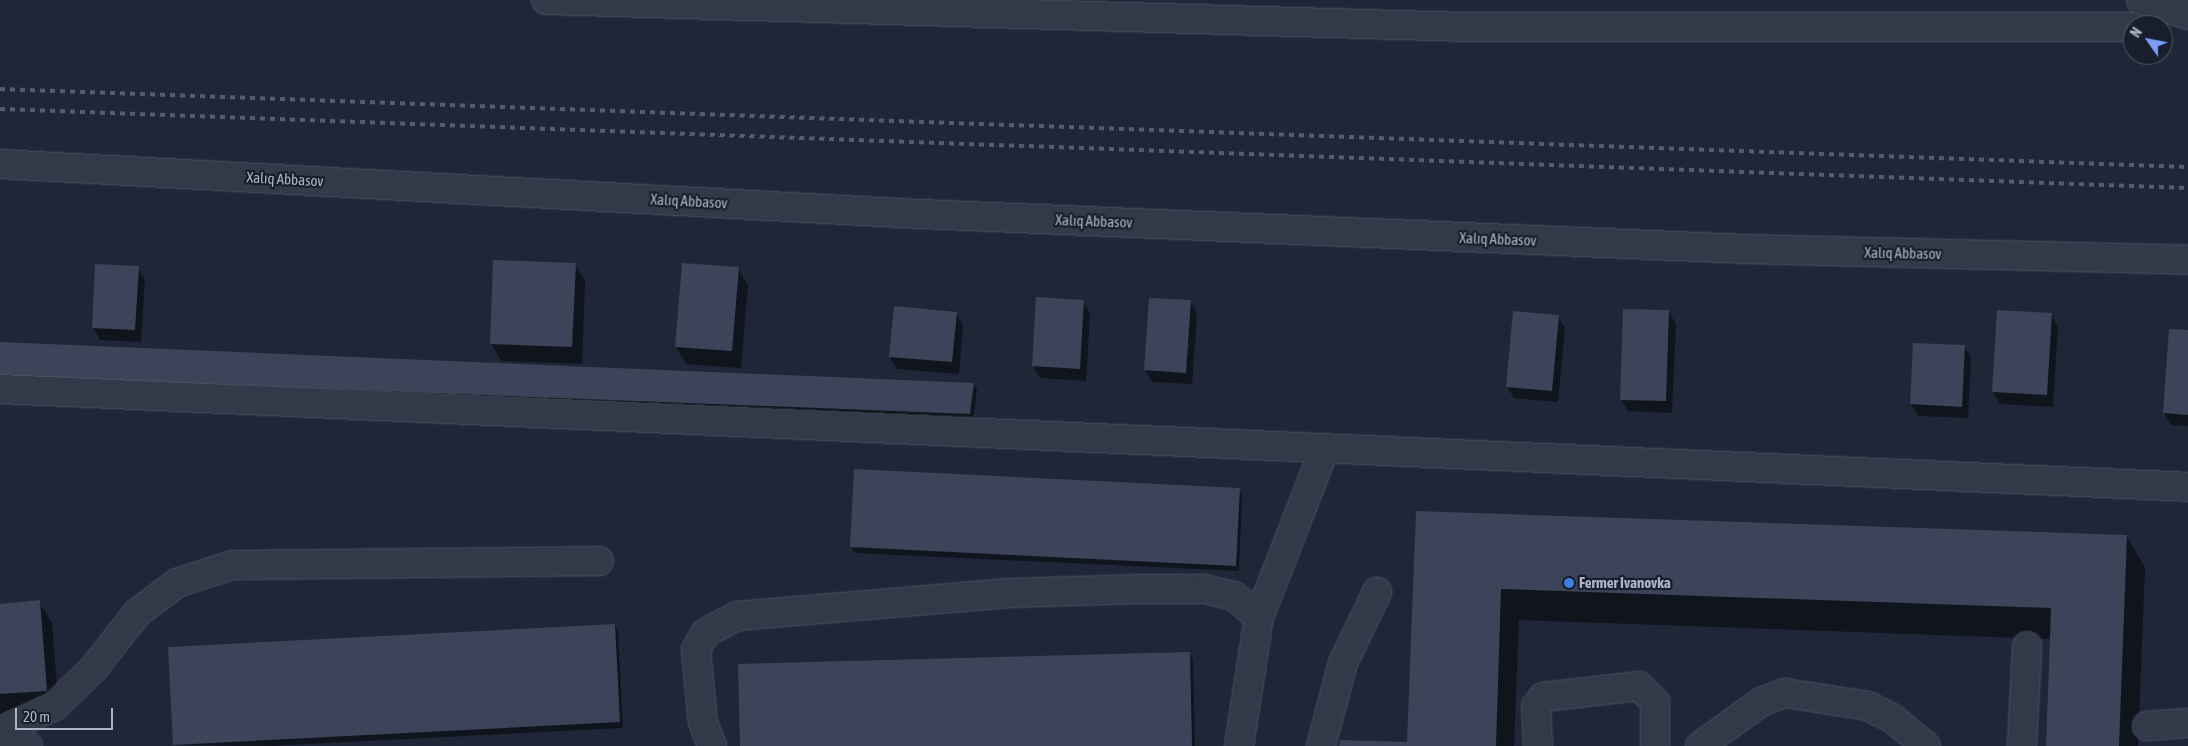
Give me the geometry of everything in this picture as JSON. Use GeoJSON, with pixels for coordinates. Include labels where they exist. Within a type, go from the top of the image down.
{"type":"FeatureCollection","features":[{"type":"Feature","properties":{"kind":"street"},"geometry":{"type":"LineString","coordinates":[[546,0],[1468,27],[2123,27]]}},
{"type":"Feature","properties":{"kind":"street"},"geometry":{"type":"LineString","coordinates":[[2141,0],[2188,15]]}},
{"type":"Feature","properties":{"kind":"street"},"geometry":{"type":"LineString","coordinates":[[2173,27],[2188,27]]}},
{"type":"Feature","properties":{"kind":"street","name":"Xalıq Abbasov"},"geometry":{"type":"LineString","coordinates":[[0,164],[917,214],[1747,250],[2188,260]]}},
{"type":"Feature","properties":{"kind":"street"},"geometry":{"type":"LineString","coordinates":[[0,389],[2188,488]]}},
{"type":"Feature","properties":{"kind":"street"},"geometry":{"type":"LineString","coordinates":[[1239,746],[1259,617],[1325,448]]}},
{"type":"Feature","properties":{"kind":"street"},"geometry":{"type":"LineString","coordinates":[[0,731],[55,706],[94,668],[138,613],[177,583],[232,564],[599,562]]}},
{"type":"Feature","properties":{"kind":"street"},"geometry":{"type":"LineString","coordinates":[[712,746],[703,722],[696,650],[705,633],[737,616],[1010,593],[1205,589],[1234,596],[1259,617]]}},
{"type":"Feature","properties":{"kind":"street"},"geometry":{"type":"LineString","coordinates":[[1321,746],[1343,663],[1377,592]]}},
{"type":"Feature","properties":{"kind":"street"},"geometry":{"type":"LineString","coordinates":[[2022,746],[2027,646]]}},
{"type":"Feature","properties":{"kind":"street"},"geometry":{"type":"LineString","coordinates":[[1538,746],[1536,706],[1543,697],[1639,686],[1655,702],[1655,746]]}},
{"type":"Feature","properties":{"kind":"street"},"geometry":{"type":"LineString","coordinates":[[1700,746],[1762,702],[1785,693],[1868,706],[1892,718],[1926,746]]}},
{"type":"Feature","properties":{"kind":"street"},"geometry":{"type":"LineString","coordinates":[[2147,726],[2188,723]]}},
{"type":"Feature","properties":{"kind":"street"},"geometry":{"type":"LineString","coordinates":[[0,745],[28,746]]}},
{"type":"Feature","properties":{"kind":"building"},"geometry":{"type":"Polygon","coordinates":[[[493,260],[576,263],[572,347],[490,344],[493,260]]]}},
{"type":"Feature","properties":{"kind":"building"},"geometry":{"type":"Polygon","coordinates":[[[682,263],[739,267],[732,351],[675,347],[682,263]]]}},
{"type":"Feature","properties":{"kind":"building"},"geometry":{"type":"Polygon","coordinates":[[[95,264],[139,266],[135,330],[92,328],[95,264]]]}},
{"type":"Feature","properties":{"kind":"building"},"geometry":{"type":"Polygon","coordinates":[[[1036,297],[1084,300],[1080,369],[1032,366],[1036,297]]]}},
{"type":"Feature","properties":{"kind":"building"},"geometry":{"type":"Polygon","coordinates":[[[1149,298],[1191,300],[1186,373],[1144,370],[1149,298]]]}},
{"type":"Feature","properties":{"kind":"building"},"geometry":{"type":"Polygon","coordinates":[[[894,306],[957,312],[952,362],[889,357],[894,306]]]}},
{"type":"Feature","properties":{"kind":"building"},"geometry":{"type":"Polygon","coordinates":[[[1623,309],[1669,310],[1666,401],[1620,400],[1623,309]]]}},
{"type":"Feature","properties":{"kind":"building"},"geometry":{"type":"Polygon","coordinates":[[[1997,310],[2052,313],[2047,395],[1992,392],[1997,310]]]}},
{"type":"Feature","properties":{"kind":"building"},"geometry":{"type":"Polygon","coordinates":[[[1513,311],[1559,315],[1552,391],[1506,387],[1513,311]]]}},
{"type":"Feature","properties":{"kind":"building"},"geometry":{"type":"Polygon","coordinates":[[[2169,329],[2188,330],[2188,415],[2163,413],[2169,329]]]}},
{"type":"Feature","properties":{"kind":"building"},"geometry":{"type":"Polygon","coordinates":[[[0,342],[974,383],[970,414],[0,376],[0,342]]]}},
{"type":"Feature","properties":{"kind":"building"},"geometry":{"type":"Polygon","coordinates":[[[1913,343],[1965,345],[1962,407],[1910,404],[1913,343]]]}},
{"type":"Feature","properties":{"kind":"building"},"geometry":{"type":"Polygon","coordinates":[[[854,469],[1240,488],[1236,566],[850,547],[854,469]]]}},
{"type":"Feature","properties":{"kind":"building"},"geometry":{"type":"Polygon","coordinates":[[[1416,511],[2127,535],[2119,746],[2046,746],[2051,608],[1501,589],[1496,746],[1339,746],[1340,740],[1407,742],[1416,511]]]}},
{"type":"Feature","properties":{"kind":"building"},"geometry":{"type":"Polygon","coordinates":[[[40,600],[47,691],[0,694],[0,604],[40,600]]]}},
{"type":"Feature","properties":{"kind":"building"},"geometry":{"type":"Polygon","coordinates":[[[615,624],[620,722],[173,745],[168,647],[615,624]]]}},
{"type":"Feature","properties":{"kind":"building"},"geometry":{"type":"Polygon","coordinates":[[[1190,652],[1192,746],[740,746],[738,664],[1190,652]]]}},
{"type":"Feature","properties":{"kind":"railway"},"geometry":{"type":"LineString","coordinates":[[0,89],[2188,167]]}},
{"type":"Feature","properties":{"kind":"railway"},"geometry":{"type":"LineString","coordinates":[[0,109],[2188,188]]}},
{"type":"Feature","properties":{"kind":"place","name":"Fermer Ivanovka"},"geometry":{"type":"Point","coordinates":[1569,583]}}]}
